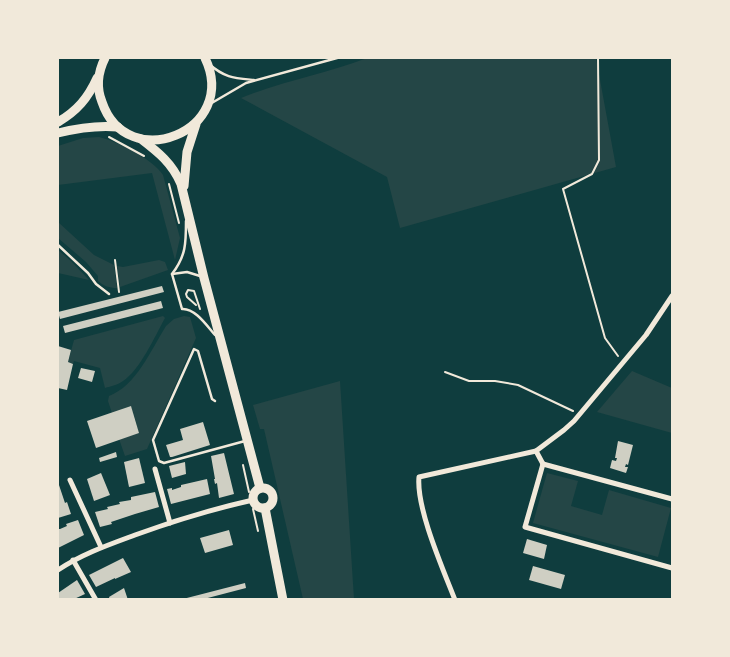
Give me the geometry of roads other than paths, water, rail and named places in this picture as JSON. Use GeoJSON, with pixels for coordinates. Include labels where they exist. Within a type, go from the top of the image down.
{"type":"FeatureCollection","features":[{"type":"Feature","properties":{"kind":"main road"},"geometry":{"type":"LineString","coordinates":[[58,122],[79,108],[90,93],[99,76],[104,59]]}},
{"type":"Feature","properties":{"kind":"main road"},"geometry":{"type":"LineString","coordinates":[[185,201],[184,164],[186,152],[197,122],[208,105],[212,86],[211,74],[206,60]]}},
{"type":"Feature","properties":{"kind":"main road"},"geometry":{"type":"LineString","coordinates":[[99,76],[100,96],[110,118],[118,127],[141,139],[162,155],[176,172],[260,488]]}},
{"type":"Feature","properties":{"kind":"main road"},"geometry":{"type":"LineString","coordinates":[[141,139],[167,139],[184,133],[197,122]]}},
{"type":"Feature","properties":{"kind":"main road"},"geometry":{"type":"LineString","coordinates":[[58,132],[86,127],[118,127]]}},
{"type":"Feature","properties":{"kind":"main road"},"geometry":{"type":"LineString","coordinates":[[260,488],[269,490],[273,497],[272,502],[265,508],[258,507],[252,500],[254,493],[260,488]]}},
{"type":"Feature","properties":{"kind":"main road"},"geometry":{"type":"LineString","coordinates":[[265,508],[283,600]]}},
{"type":"Feature","properties":{"kind":"street"},"geometry":{"type":"LineString","coordinates":[[455,600],[429,530],[418,487],[420,477],[536,451],[564,430],[579,414],[646,334],[672,296]]}},
{"type":"Feature","properties":{"kind":"street"},"geometry":{"type":"LineString","coordinates":[[536,451],[543,464],[525,527],[672,568]]}},
{"type":"Feature","properties":{"kind":"street"},"geometry":{"type":"LineString","coordinates":[[543,464],[672,499]]}},
{"type":"Feature","properties":{"kind":"street"},"geometry":{"type":"LineString","coordinates":[[155,469],[170,522]]}},
{"type":"Feature","properties":{"kind":"street"},"geometry":{"type":"LineString","coordinates":[[70,480],[101,547]]}},
{"type":"Feature","properties":{"kind":"street"},"geometry":{"type":"LineString","coordinates":[[58,570],[73,560],[101,547],[170,522],[252,500]]}},
{"type":"Feature","properties":{"kind":"street"},"geometry":{"type":"LineString","coordinates":[[73,560],[96,600]]}},
{"type":"Feature","properties":{"kind":"lane"},"geometry":{"type":"LineString","coordinates":[[208,105],[240,86],[337,58]]}},
{"type":"Feature","properties":{"kind":"lane"},"geometry":{"type":"LineString","coordinates":[[206,60],[218,72],[227,76],[258,80]]}},
{"type":"Feature","properties":{"kind":"lane"},"geometry":{"type":"LineString","coordinates":[[172,274],[181,261],[186,246],[185,201]]}},
{"type":"Feature","properties":{"kind":"lane"},"geometry":{"type":"LineString","coordinates":[[58,245],[88,272],[96,284],[108,294]]}},
{"type":"Feature","properties":{"kind":"lane"},"geometry":{"type":"LineString","coordinates":[[172,274],[187,272],[204,278]]}},
{"type":"Feature","properties":{"kind":"lane"},"geometry":{"type":"LineString","coordinates":[[172,274],[182,309],[186,308],[195,314],[222,341]]}},
{"type":"Feature","properties":{"kind":"lane"},"geometry":{"type":"LineString","coordinates":[[215,401],[212,399],[198,351],[194,349],[153,440],[159,461],[164,463],[248,440]]}}]}
